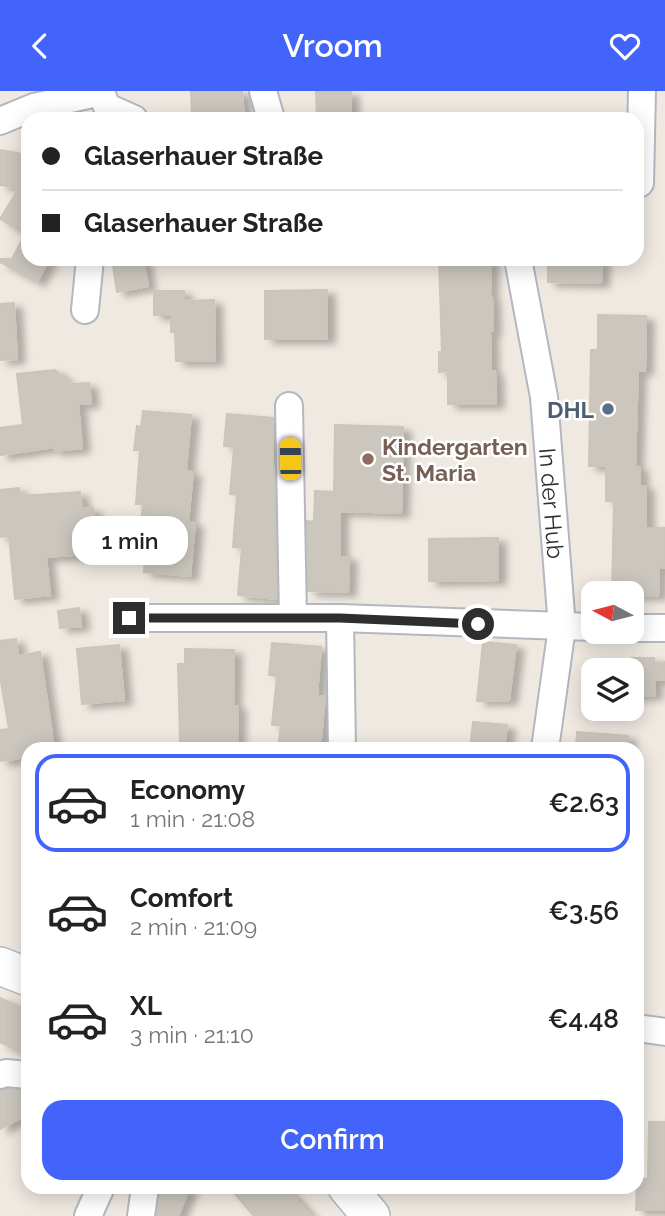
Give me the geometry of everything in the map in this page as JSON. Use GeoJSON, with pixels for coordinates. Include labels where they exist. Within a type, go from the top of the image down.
{"type":"FeatureCollection","features":[{"type":"Feature","properties":{"kind":"main road"},"geometry":{"type":"LineString","coordinates":[[0,965],[21,974]]}},
{"type":"Feature","properties":{"kind":"main road"},"geometry":{"type":"LineString","coordinates":[[353,1194],[371,1216]]}},
{"type":"Feature","properties":{"kind":"street"},"geometry":{"type":"LineString","coordinates":[[263,91],[269,112]]}},
{"type":"Feature","properties":{"kind":"street"},"geometry":{"type":"LineString","coordinates":[[642,91],[643,112]]}},
{"type":"Feature","properties":{"kind":"street"},"geometry":{"type":"LineString","coordinates":[[22,112],[34,107],[104,102],[122,112]]}},
{"type":"Feature","properties":{"kind":"street"},"geometry":{"type":"LineString","coordinates":[[0,121],[21,112]]}},
{"type":"Feature","properties":{"kind":"street"},"geometry":{"type":"LineString","coordinates":[[644,128],[647,183]]}},
{"type":"Feature","properties":{"kind":"street"},"geometry":{"type":"LineString","coordinates":[[85,310],[89,266]]}},
{"type":"Feature","properties":{"kind":"street","name":"In der Hub"},"geometry":{"type":"LineString","coordinates":[[519,266],[544,397],[562,627],[546,742]]}},
{"type":"Feature","properties":{"kind":"street"},"geometry":{"type":"LineString","coordinates":[[289,406],[293,618]]}},
{"type":"Feature","properties":{"kind":"street"},"geometry":{"type":"LineString","coordinates":[[129,618],[340,618],[581,627]]}},
{"type":"Feature","properties":{"kind":"street"},"geometry":{"type":"LineString","coordinates":[[340,618],[342,742]]}},
{"type":"Feature","properties":{"kind":"street"},"geometry":{"type":"LineString","coordinates":[[644,628],[665,628]]}},
{"type":"Feature","properties":{"kind":"street"},"geometry":{"type":"LineString","coordinates":[[644,1029],[665,1032]]}},
{"type":"Feature","properties":{"kind":"street"},"geometry":{"type":"LineString","coordinates":[[0,1075],[21,1074]]}},
{"type":"Feature","properties":{"kind":"street"},"geometry":{"type":"LineString","coordinates":[[88,1216],[98,1194]]}},
{"type":"Feature","properties":{"kind":"street"},"geometry":{"type":"LineString","coordinates":[[141,1216],[144,1194]]}},
{"type":"Feature","properties":{"kind":"building"},"geometry":{"type":"Polygon","coordinates":[[[191,91],[242,91],[244,112],[192,112],[191,91]]]}},
{"type":"Feature","properties":{"kind":"building"},"geometry":{"type":"Polygon","coordinates":[[[316,92],[351,92],[351,112],[317,112],[316,92]]]}},
{"type":"Feature","properties":{"kind":"building"},"geometry":{"type":"Polygon","coordinates":[[[0,150],[21,154],[21,232],[0,219],[19,188],[0,185],[0,150]]]}},
{"type":"Feature","properties":{"kind":"building"},"geometry":{"type":"Polygon","coordinates":[[[21,242],[21,266],[45,266],[37,282],[0,262],[0,259],[12,259],[21,242]]]}},
{"type":"Feature","properties":{"kind":"building"},"geometry":{"type":"Polygon","coordinates":[[[113,266],[144,266],[148,286],[117,292],[113,266]]]}},
{"type":"Feature","properties":{"kind":"building"},"geometry":{"type":"Polygon","coordinates":[[[439,266],[491,266],[491,371],[495,371],[496,404],[448,404],[448,371],[439,372],[439,352],[442,352],[439,266]]]}},
{"type":"Feature","properties":{"kind":"building"},"geometry":{"type":"Polygon","coordinates":[[[548,266],[602,266],[601,283],[548,282],[548,266]]]}},
{"type":"Feature","properties":{"kind":"building"},"geometry":{"type":"Polygon","coordinates":[[[327,290],[327,339],[265,339],[265,291],[327,290]]]}},
{"type":"Feature","properties":{"kind":"building"},"geometry":{"type":"Polygon","coordinates":[[[154,291],[184,291],[184,301],[214,300],[215,361],[176,361],[175,332],[171,332],[171,315],[154,315],[154,291]]]}},
{"type":"Feature","properties":{"kind":"building"},"geometry":{"type":"Polygon","coordinates":[[[14,303],[17,359],[0,360],[0,304],[14,303]]]}},
{"type":"Feature","properties":{"kind":"building"},"geometry":{"type":"Polygon","coordinates":[[[598,315],[646,316],[645,371],[638,370],[635,467],[640,467],[640,486],[646,486],[646,528],[665,528],[664,568],[659,568],[658,596],[644,595],[644,581],[612,581],[614,501],[606,501],[606,466],[589,466],[591,350],[598,350],[598,315]]]}},
{"type":"Feature","properties":{"kind":"building"},"geometry":{"type":"Polygon","coordinates":[[[55,370],[70,384],[89,383],[91,403],[78,404],[82,448],[55,451],[55,447],[0,455],[0,428],[23,425],[17,374],[55,370]]]}},
{"type":"Feature","properties":{"kind":"building"},"geometry":{"type":"Polygon","coordinates":[[[143,411],[191,415],[186,471],[193,472],[188,522],[195,523],[190,576],[144,572],[145,557],[138,556],[143,504],[136,504],[140,450],[134,450],[137,426],[141,427],[143,411]]]}},
{"type":"Feature","properties":{"kind":"building"},"geometry":{"type":"Polygon","coordinates":[[[227,414],[273,418],[277,599],[238,595],[242,548],[233,547],[237,495],[230,494],[234,447],[224,446],[227,414]]]}},
{"type":"Feature","properties":{"kind":"building"},"geometry":{"type":"Polygon","coordinates":[[[335,425],[403,427],[401,513],[340,511],[340,557],[349,557],[348,592],[308,591],[307,521],[314,522],[315,491],[334,492],[335,425]]]}},
{"type":"Feature","properties":{"kind":"building"},"geometry":{"type":"Polygon","coordinates":[[[19,488],[20,496],[80,492],[82,509],[93,508],[95,536],[84,537],[85,554],[46,557],[50,595],[15,599],[9,536],[0,537],[0,490],[19,488]]]}},
{"type":"Feature","properties":{"kind":"building"},"geometry":{"type":"Polygon","coordinates":[[[498,538],[498,580],[429,581],[429,539],[498,538]]]}},
{"type":"Feature","properties":{"kind":"building"},"geometry":{"type":"Polygon","coordinates":[[[79,608],[81,626],[60,628],[58,611],[79,608]]]}},
{"type":"Feature","properties":{"kind":"building"},"geometry":{"type":"Polygon","coordinates":[[[16,639],[18,656],[40,652],[53,742],[21,742],[21,758],[0,761],[0,730],[9,729],[0,676],[0,641],[16,639]]]}},
{"type":"Feature","properties":{"kind":"building"},"geometry":{"type":"Polygon","coordinates":[[[483,642],[516,645],[509,700],[477,701],[483,642]]]}},
{"type":"Feature","properties":{"kind":"building"},"geometry":{"type":"Polygon","coordinates":[[[272,643],[321,647],[317,696],[325,697],[321,742],[279,742],[281,725],[272,725],[277,676],[269,675],[272,643]]]}},
{"type":"Feature","properties":{"kind":"building"},"geometry":{"type":"Polygon","coordinates":[[[119,645],[124,700],[82,704],[77,649],[119,645]]]}},
{"type":"Feature","properties":{"kind":"building"},"geometry":{"type":"Polygon","coordinates":[[[185,649],[234,650],[233,706],[238,706],[237,742],[180,741],[178,664],[185,664],[185,649]]]}},
{"type":"Feature","properties":{"kind":"building"},"geometry":{"type":"Polygon","coordinates":[[[644,658],[654,658],[654,663],[665,662],[665,680],[654,680],[655,695],[644,695],[644,658]]]}},
{"type":"Feature","properties":{"kind":"building"},"geometry":{"type":"Polygon","coordinates":[[[473,722],[507,725],[505,742],[471,742],[473,722]]]}},
{"type":"Feature","properties":{"kind":"building"},"geometry":{"type":"Polygon","coordinates":[[[577,732],[628,736],[628,742],[576,742],[577,732]]]}},
{"type":"Feature","properties":{"kind":"building"},"geometry":{"type":"Polygon","coordinates":[[[0,998],[21,1008],[21,1052],[0,1042],[0,998]]]}},
{"type":"Feature","properties":{"kind":"building"},"geometry":{"type":"Polygon","coordinates":[[[0,1090],[21,1090],[21,1118],[0,1129],[0,1090]]]}},
{"type":"Feature","properties":{"kind":"building"},"geometry":{"type":"Polygon","coordinates":[[[649,1122],[665,1122],[665,1210],[636,1210],[637,1194],[644,1194],[644,1179],[648,1179],[649,1122]]]}},
{"type":"Feature","properties":{"kind":"building"},"geometry":{"type":"Polygon","coordinates":[[[159,1194],[187,1194],[178,1216],[157,1216],[159,1194]]]}},
{"type":"Feature","properties":{"kind":"building"},"geometry":{"type":"Polygon","coordinates":[[[235,1194],[291,1194],[311,1216],[254,1216],[235,1194]]]}},
{"type":"Feature","properties":{"kind":"place","name":"DHL"},"geometry":{"type":"Point","coordinates":[608,409]}},
{"type":"Feature","properties":{"kind":"place","name":"Kindergarten St. Maria"},"geometry":{"type":"Point","coordinates":[368,459]}},
{"type":"Feature","properties":{"kind":"route"},"geometry":{"type":"LineString","coordinates":[[129,618],[340,618],[478,624]]}}]}
